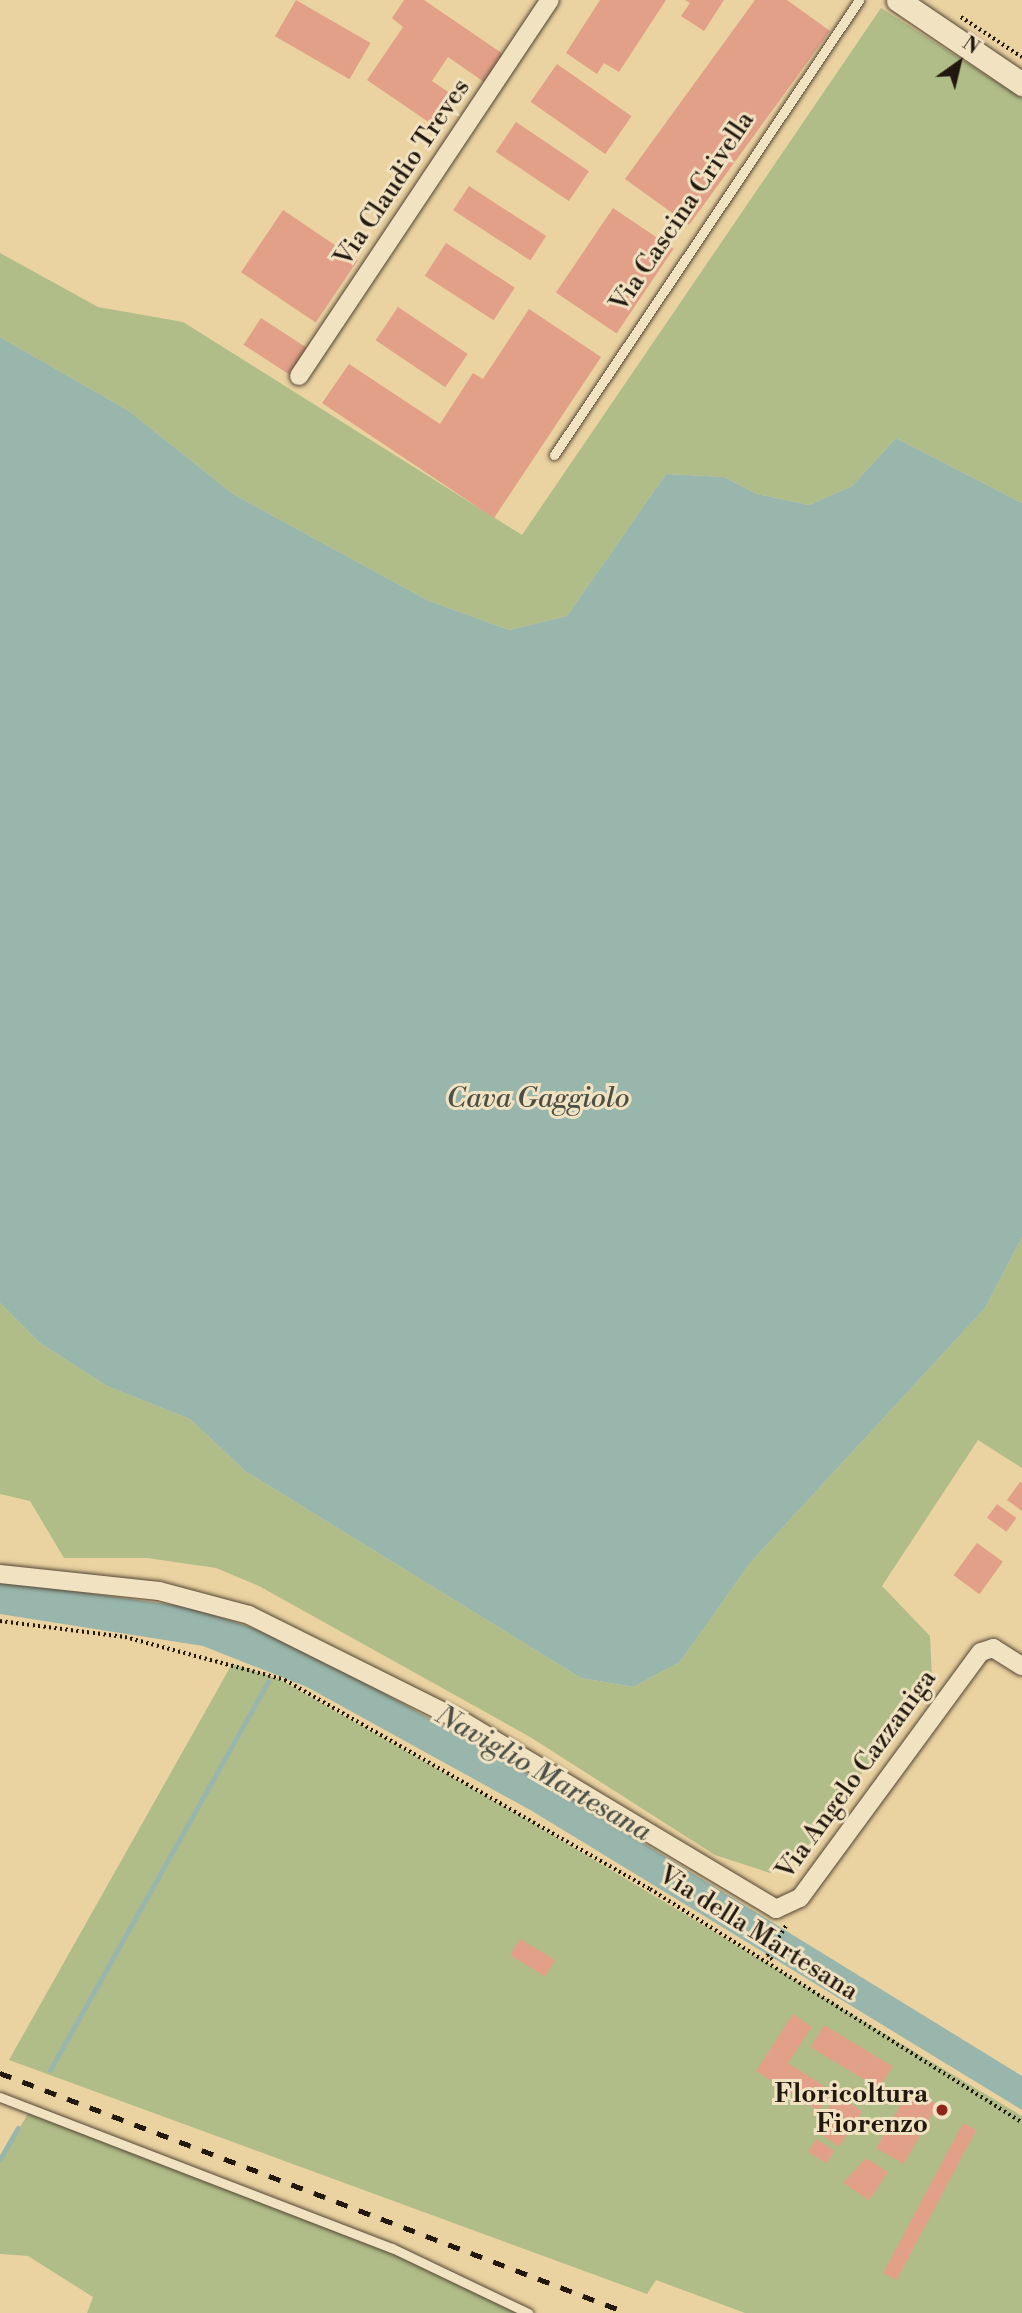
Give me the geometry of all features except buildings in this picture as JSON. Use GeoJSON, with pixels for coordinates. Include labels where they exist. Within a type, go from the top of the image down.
{"type":"FeatureCollection","features":[{"type":"Feature","properties":{"kind":"street","name":"Via Claudio Treves"},"geometry":{"type":"LineString","coordinates":[[299,376],[550,0]]}},
{"type":"Feature","properties":{"kind":"street"},"geometry":{"type":"LineString","coordinates":[[898,0],[1022,83]]}},
{"type":"Feature","properties":{"kind":"street","name":"Via Angelo Cazzaniga"},"geometry":{"type":"LineString","coordinates":[[0,1574],[200,1599],[249,1615],[464,1721],[769,1906],[784,1909],[800,1898],[981,1652],[993,1648],[1022,1666]]}},
{"type":"Feature","properties":{"kind":"lane","name":"Via Cascina Crivella"},"geometry":{"type":"LineString","coordinates":[[554,455],[859,0]]}},
{"type":"Feature","properties":{"kind":"lane"},"geometry":{"type":"LineString","coordinates":[[0,2097],[392,2248],[528,2313]]}},
{"type":"Feature","properties":{"kind":"path"},"geometry":{"type":"LineString","coordinates":[[957,14],[1022,57]]}},
{"type":"Feature","properties":{"kind":"path","name":"Via della Martesana"},"geometry":{"type":"LineString","coordinates":[[0,1621],[125,1637],[285,1680],[627,1875],[1022,2122]]}},
{"type":"Feature","properties":{"kind":"path"},"geometry":{"type":"LineString","coordinates":[[772,1960],[767,1956],[786,1925]]}},
{"type":"Feature","properties":{"kind":"green space"},"geometry":{"type":"Polygon","coordinates":[[[881,8],[1022,98],[1022,503],[896,438],[852,486],[809,505],[757,494],[724,477],[666,474],[567,616],[509,630],[427,600],[233,494],[129,411],[0,337],[0,253],[98,307],[183,322],[522,535],[881,8]]]}},
{"type":"Feature","properties":{"kind":"green space"},"geometry":{"type":"Polygon","coordinates":[[[1022,1237],[1022,1468],[978,1440],[882,1586],[930,1636],[932,1678],[800,1857],[770,1873],[715,1855],[530,1737],[259,1586],[216,1568],[147,1558],[64,1558],[30,1501],[0,1494],[0,1303],[40,1343],[107,1386],[190,1419],[245,1471],[581,1678],[633,1687],[680,1662],[750,1563],[985,1308],[1022,1237]]]}},
{"type":"Feature","properties":{"kind":"green space"},"geometry":{"type":"Polygon","coordinates":[[[232,1664],[279,1679],[529,1821],[1022,2116],[1022,2313],[745,2313],[656,2280],[647,2294],[9,2060],[232,1664]]]}},
{"type":"Feature","properties":{"kind":"green space"},"geometry":{"type":"Polygon","coordinates":[[[29,2112],[391,2252],[517,2313],[87,2313],[93,2297],[28,2256],[0,2254],[0,2160],[29,2112]]]}},
{"type":"Feature","properties":{"kind":"water","name":"Cava Gaggiolo"},"geometry":{"type":"Polygon","coordinates":[[[0,337],[129,411],[233,494],[427,600],[509,630],[567,616],[666,474],[724,477],[757,494],[809,505],[852,486],[896,438],[1022,503],[1022,1237],[985,1308],[750,1563],[680,1662],[633,1687],[581,1678],[245,1471],[190,1419],[107,1386],[40,1343],[0,1303],[0,337]]]}},
{"type":"Feature","properties":{"kind":"water"},"geometry":{"type":"Polygon","coordinates":[[[0,1581],[188,1607],[253,1628],[337,1667],[554,1788],[1022,2076],[1022,2110],[532,1811],[307,1687],[203,1646],[0,1614],[0,1581]]]}},
{"type":"Feature","properties":{"kind":"waterway"},"geometry":{"type":"LineString","coordinates":[[50,2070],[268,1681]]}},
{"type":"Feature","properties":{"kind":"waterway"},"geometry":{"type":"LineString","coordinates":[[0,2159],[18,2128]]}},
{"type":"Feature","properties":{"kind":"railway"},"geometry":{"type":"LineString","coordinates":[[0,2073],[628,2313]]}},
{"type":"Feature","properties":{"kind":"place","name":"Floricoltura Fiorenzo"},"geometry":{"type":"Point","coordinates":[942,2110]}},
{"type":"Feature","properties":{"kind":"water label","name":"Naviglio Martesana"},"geometry":{"type":"Point","coordinates":[543,1774]}}]}
